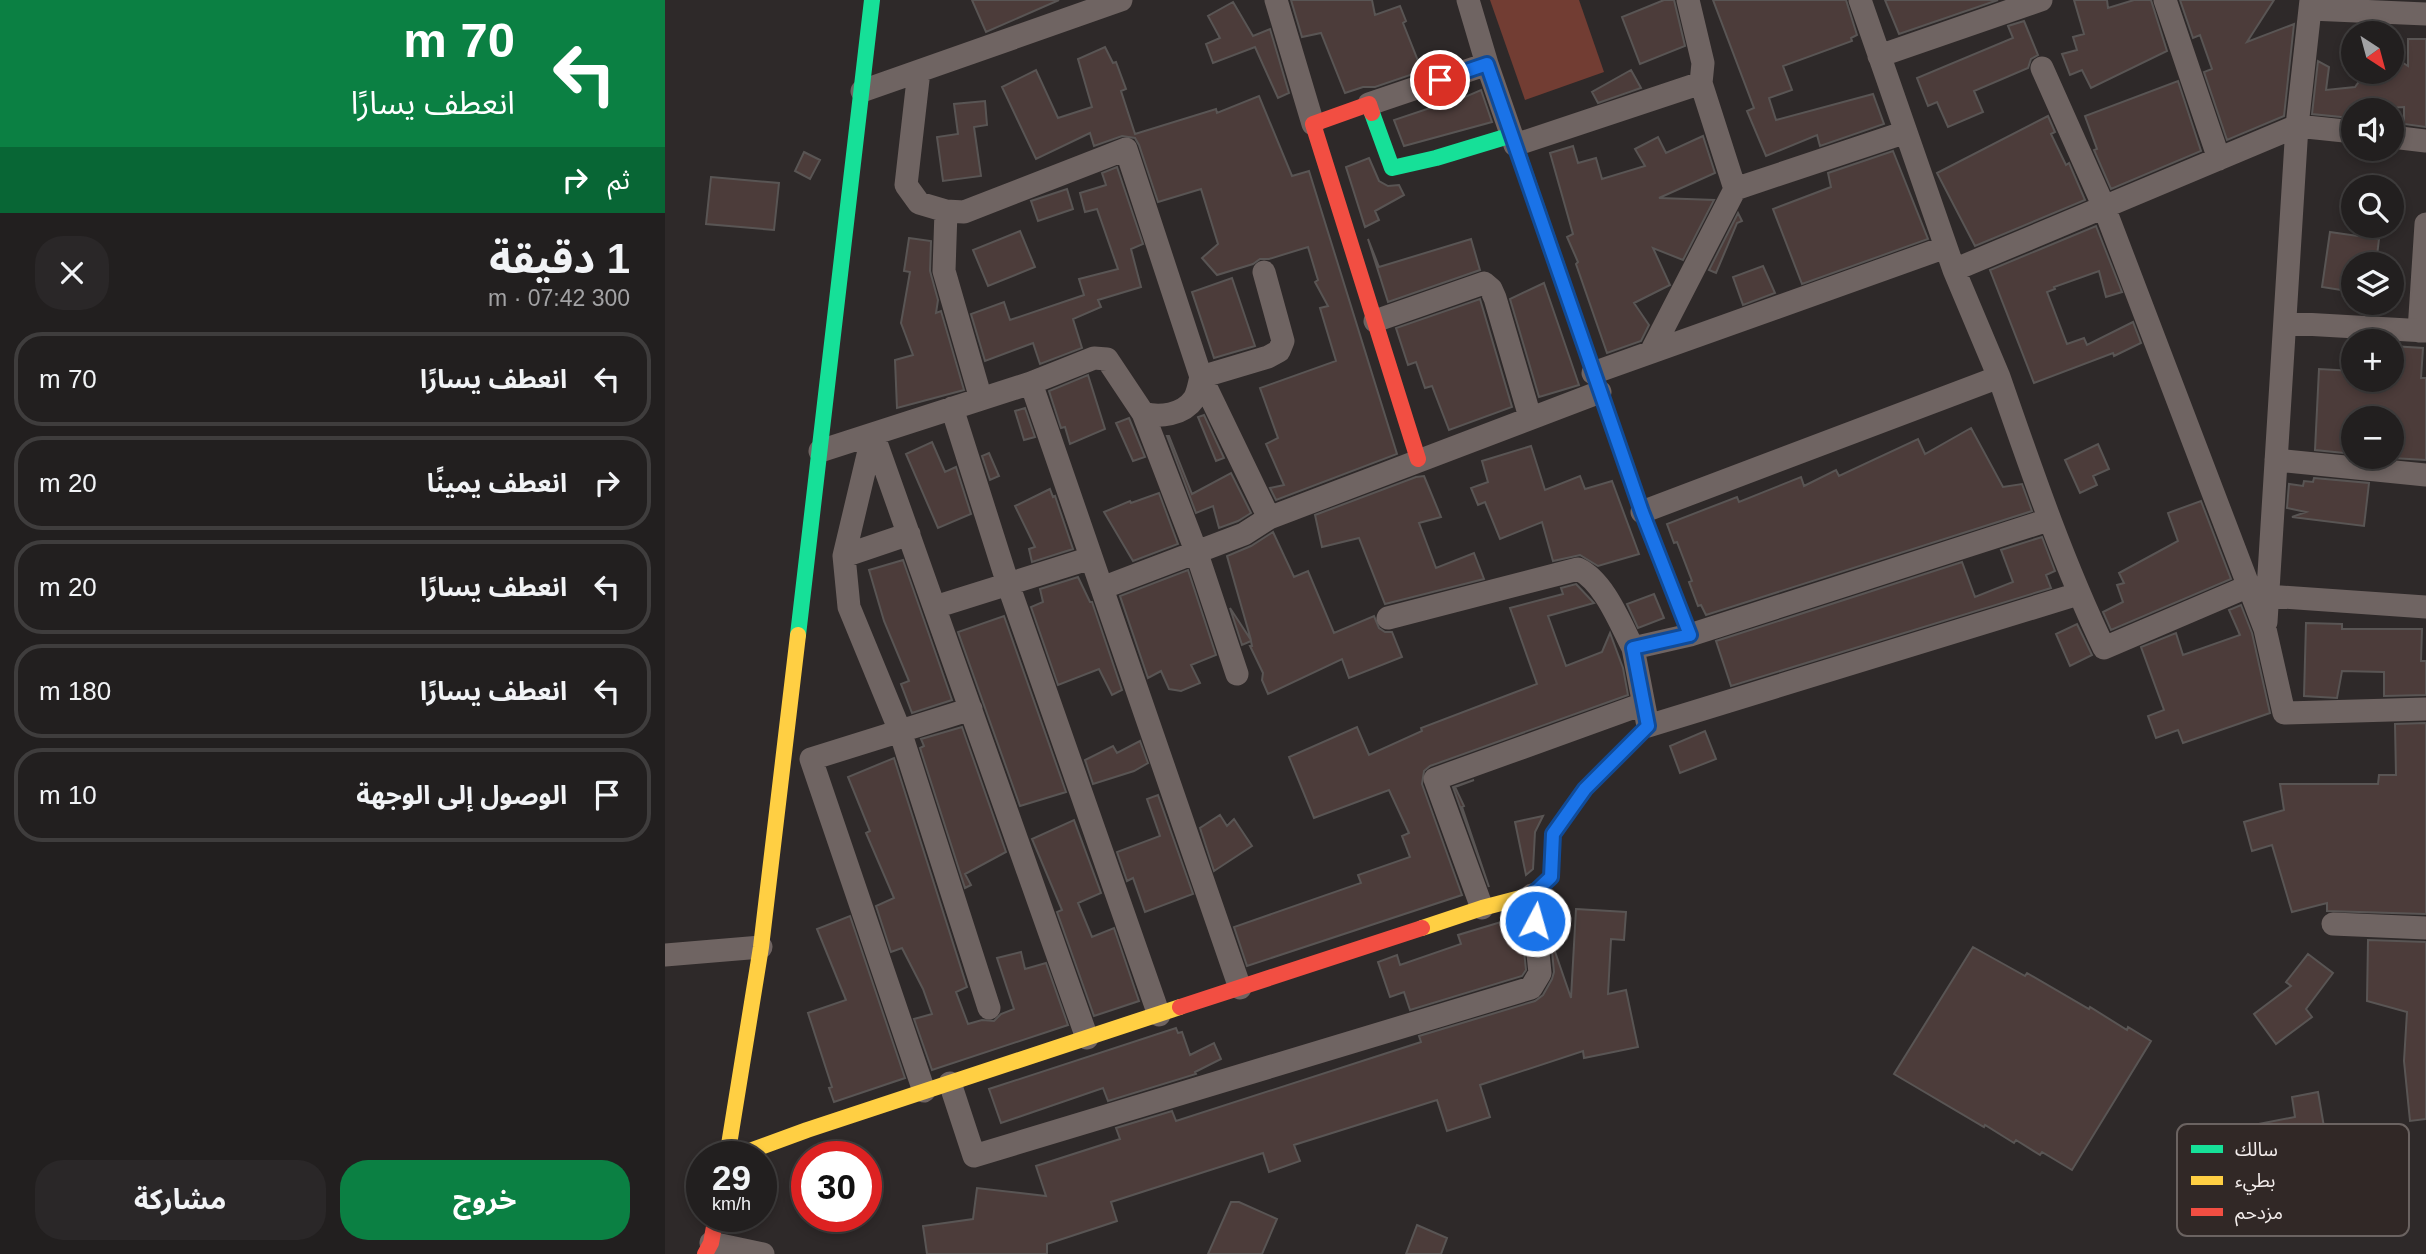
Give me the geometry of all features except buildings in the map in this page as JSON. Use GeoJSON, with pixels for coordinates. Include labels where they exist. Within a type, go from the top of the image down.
{"type":"FeatureCollection","features":[{"type":"Feature","properties":{"kind":"street"},"geometry":{"type":"LineString","coordinates":[[730,1141],[761,947],[872,0]]}},
{"type":"Feature","properties":{"kind":"street"},"geometry":{"type":"LineString","coordinates":[[862,91],[1121,0]]}},
{"type":"Feature","properties":{"kind":"street"},"geometry":{"type":"LineString","coordinates":[[1276,0],[1418,459]]}},
{"type":"Feature","properties":{"kind":"street"},"geometry":{"type":"LineString","coordinates":[[1468,0],[1487,64],[1596,382],[1642,512],[1690,635]]}},
{"type":"Feature","properties":{"kind":"street"},"geometry":{"type":"LineString","coordinates":[[1688,0],[1703,64],[1701,83],[1735,189]]}},
{"type":"Feature","properties":{"kind":"street"},"geometry":{"type":"LineString","coordinates":[[1860,0],[1954,271],[1999,377],[2048,520],[2078,594],[2104,648],[2258,591],[2426,607]]}},
{"type":"Feature","properties":{"kind":"street"},"geometry":{"type":"LineString","coordinates":[[1879,55],[2041,0]]}},
{"type":"Feature","properties":{"kind":"street"},"geometry":{"type":"LineString","coordinates":[[2165,0],[2219,159]]}},
{"type":"Feature","properties":{"kind":"street"},"geometry":{"type":"LineString","coordinates":[[2258,591],[2276,460],[2297,126],[2311,5],[2426,14]]}},
{"type":"Feature","properties":{"kind":"street"},"geometry":{"type":"LineString","coordinates":[[1313,124],[1487,64]]}},
{"type":"Feature","properties":{"kind":"street"},"geometry":{"type":"LineString","coordinates":[[2042,68],[2104,207],[2258,591],[2284,713],[2426,709]]}},
{"type":"Feature","properties":{"kind":"street"},"geometry":{"type":"LineString","coordinates":[[919,71],[906,185],[919,204],[946,211],[964,212],[1126,149],[1201,377],[1269,518]]}},
{"type":"Feature","properties":{"kind":"street"},"geometry":{"type":"LineString","coordinates":[[1512,135],[1515,145],[1701,83]]}},
{"type":"Feature","properties":{"kind":"street"},"geometry":{"type":"LineString","coordinates":[[1369,104],[1392,168],[1512,135]]}},
{"type":"Feature","properties":{"kind":"street"},"geometry":{"type":"LineString","coordinates":[[1954,271],[2297,126],[2341,131]]}},
{"type":"Feature","properties":{"kind":"street"},"geometry":{"type":"LineString","coordinates":[[1651,352],[1735,189],[1906,132]]}},
{"type":"Feature","properties":{"kind":"street"},"geometry":{"type":"LineString","coordinates":[[2404,138],[2426,141]]}},
{"type":"Feature","properties":{"kind":"street"},"geometry":{"type":"LineString","coordinates":[[946,211],[944,271],[981,399]]}},
{"type":"Feature","properties":{"kind":"street"},"geometry":{"type":"LineString","coordinates":[[2284,323],[2423,331],[2426,224]]}},
{"type":"Feature","properties":{"kind":"street"},"geometry":{"type":"LineString","coordinates":[[1102,588],[1244,534],[1269,518],[1530,417],[1651,352],[1946,247]]}},
{"type":"Feature","properties":{"kind":"street"},"geometry":{"type":"LineString","coordinates":[[1201,377],[1268,357],[1279,351],[1283,341],[1264,272]]}},
{"type":"Feature","properties":{"kind":"street"},"geometry":{"type":"LineString","coordinates":[[1375,321],[1484,283],[1495,298],[1530,417]]}},
{"type":"Feature","properties":{"kind":"street"},"geometry":{"type":"LineString","coordinates":[[820,451],[1031,383],[1094,358],[1107,359],[1143,413],[1196,551],[1237,674]]}},
{"type":"Feature","properties":{"kind":"street"},"geometry":{"type":"LineString","coordinates":[[1143,413],[1155,417],[1173,414],[1194,400],[1201,377]]}},
{"type":"Feature","properties":{"kind":"street"},"geometry":{"type":"LineString","coordinates":[[1642,512],[1999,377]]}},
{"type":"Feature","properties":{"kind":"street"},"geometry":{"type":"LineString","coordinates":[[1031,383],[1240,988]]}},
{"type":"Feature","properties":{"kind":"street"},"geometry":{"type":"LineString","coordinates":[[952,408],[1008,584],[1159,1014]]}},
{"type":"Feature","properties":{"kind":"street"},"geometry":{"type":"LineString","coordinates":[[873,434],[1087,1038]]}},
{"type":"Feature","properties":{"kind":"street"},"geometry":{"type":"LineString","coordinates":[[873,434],[844,556],[849,607],[900,732],[989,1008]]}},
{"type":"Feature","properties":{"kind":"street"},"geometry":{"type":"LineString","coordinates":[[2276,460],[2426,475]]}},
{"type":"Feature","properties":{"kind":"street"},"geometry":{"type":"LineString","coordinates":[[1633,648],[1690,635],[2048,520]]}},
{"type":"Feature","properties":{"kind":"street"},"geometry":{"type":"LineString","coordinates":[[844,556],[909,534]]}},
{"type":"Feature","properties":{"kind":"street"},"geometry":{"type":"LineString","coordinates":[[935,607],[1091,558]]}},
{"type":"Feature","properties":{"kind":"street"},"geometry":{"type":"LineString","coordinates":[[1388,618],[1579,569],[1590,574],[1602,591],[1633,648],[1646,715]]}},
{"type":"Feature","properties":{"kind":"street"},"geometry":{"type":"LineString","coordinates":[[1482,908],[1435,779],[1646,715],[2078,594]]}},
{"type":"Feature","properties":{"kind":"street"},"geometry":{"type":"LineString","coordinates":[[924,1091],[811,759],[971,709]]}},
{"type":"Feature","properties":{"kind":"street"},"geometry":{"type":"LineString","coordinates":[[777,1142],[1482,908],[1532,895],[1551,877],[1553,834],[1585,789],[1646,715]]}},
{"type":"Feature","properties":{"kind":"street"},"geometry":{"type":"LineString","coordinates":[[950,1083],[974,1156],[1531,988],[1541,973],[1532,895]]}},
{"type":"Feature","properties":{"kind":"street"},"geometry":{"type":"LineString","coordinates":[[2333,924],[2426,928]]}},
{"type":"Feature","properties":{"kind":"street"},"geometry":{"type":"LineString","coordinates":[[665,955],[761,947]]}},
{"type":"Feature","properties":{"kind":"street"},"geometry":{"type":"LineString","coordinates":[[708,1248],[763,1254]]}},
{"type":"Feature","properties":{"kind":"shaded area"},"geometry":{"type":"Polygon","coordinates":[[[1490,0],[1579,0],[1604,72],[1525,100],[1490,0]]]}},
{"type":"Feature","properties":{"kind":"traffic: fast"},"geometry":{"type":"LineString","coordinates":[[798,635],[872,0]]}},
{"type":"Feature","properties":{"kind":"traffic: fast"},"geometry":{"type":"LineString","coordinates":[[1372,113],[1392,168],[1512,135],[1642,512],[1690,635]]}},
{"type":"Feature","properties":{"kind":"traffic: slow"},"geometry":{"type":"LineString","coordinates":[[730,1141],[761,947],[798,635]]}},
{"type":"Feature","properties":{"kind":"traffic: slow"},"geometry":{"type":"LineString","coordinates":[[1422,928],[1532,895],[1551,877],[1553,834],[1585,789],[1648,726]]}},
{"type":"Feature","properties":{"kind":"traffic: slow"},"geometry":{"type":"LineString","coordinates":[[777,1141],[1180,1007]]}},
{"type":"Feature","properties":{"kind":"traffic: jam"},"geometry":{"type":"LineString","coordinates":[[1372,113],[1369,104],[1313,124],[1418,459]]}},
{"type":"Feature","properties":{"kind":"traffic: jam"},"geometry":{"type":"LineString","coordinates":[[1180,1007],[1422,928]]}},
{"type":"Feature","properties":{"kind":"traffic: jam"},"geometry":{"type":"LineString","coordinates":[[705,1254],[713,1232]]}},
{"type":"Feature","properties":{"kind":"route"},"geometry":{"type":"LineString","coordinates":[[1440,80],[1487,64],[1599,392],[1690,635],[1633,648],[1648,726],[1585,789],[1553,834],[1551,877],[1532,895],[1535,921]]}}]}
